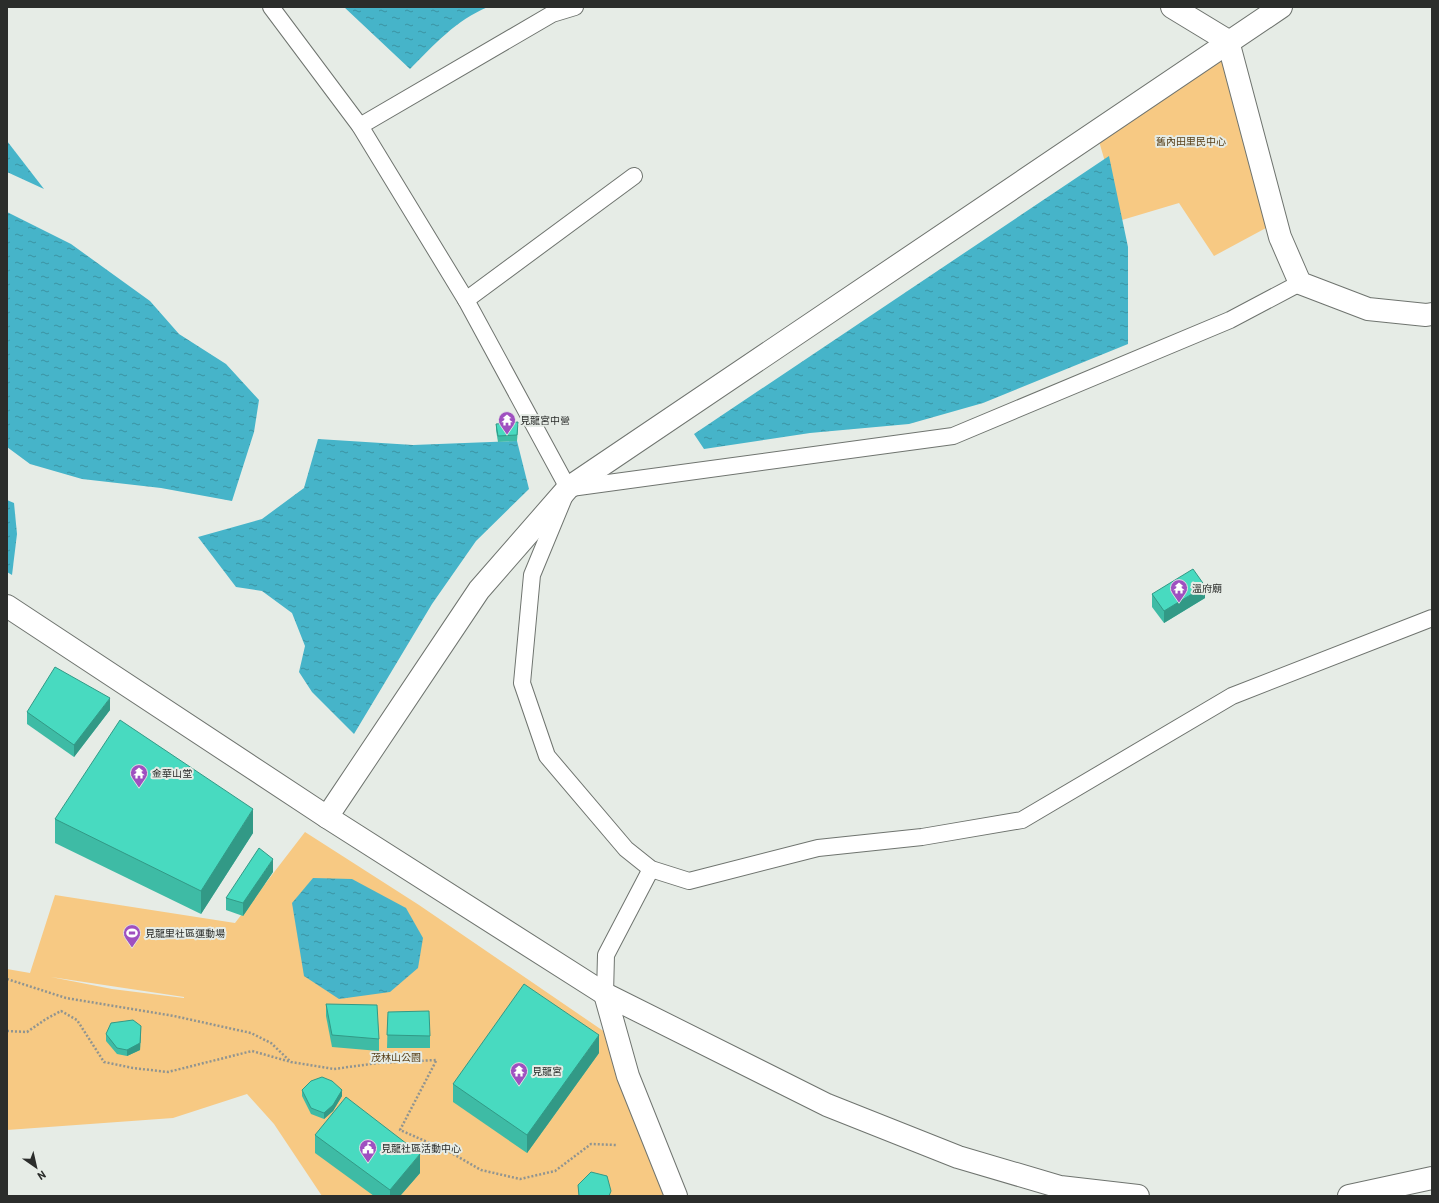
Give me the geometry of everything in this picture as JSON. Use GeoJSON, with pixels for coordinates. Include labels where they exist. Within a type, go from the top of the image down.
{"type":"FeatureCollection","features":[{"type":"Feature","properties":{"kind":"street"},"geometry":{"type":"LineString","coordinates":[[1172,7],[1228,41],[1280,237],[1300,283],[1368,308],[1426,315],[1432,314]]}},
{"type":"Feature","properties":{"kind":"street"},"geometry":{"type":"LineString","coordinates":[[328,817],[479,590],[568,488],[1228,41],[1281,7]]}},
{"type":"Feature","properties":{"kind":"street"},"geometry":{"type":"LineString","coordinates":[[7,606],[328,817],[605,994],[827,1105],[958,1157],[1060,1187],[1138,1196]]}},
{"type":"Feature","properties":{"kind":"street"},"geometry":{"type":"LineString","coordinates":[[605,994],[628,1076],[676,1196]]}},
{"type":"Feature","properties":{"kind":"street"},"geometry":{"type":"LineString","coordinates":[[1349,1196],[1432,1178]]}},
{"type":"Feature","properties":{"kind":"lane"},"geometry":{"type":"LineString","coordinates":[[271,7],[360,126],[466,300],[568,488]]}},
{"type":"Feature","properties":{"kind":"lane"},"geometry":{"type":"LineString","coordinates":[[360,126],[552,14],[575,7]]}},
{"type":"Feature","properties":{"kind":"lane"},"geometry":{"type":"LineString","coordinates":[[466,300],[634,176]]}},
{"type":"Feature","properties":{"kind":"lane"},"geometry":{"type":"LineString","coordinates":[[568,488],[953,436],[1230,320],[1300,283]]}},
{"type":"Feature","properties":{"kind":"lane"},"geometry":{"type":"LineString","coordinates":[[568,488],[532,575],[522,683],[547,756],[626,849],[651,869],[689,881],[818,848],[922,837],[1022,820],[1232,696],[1432,618]]}},
{"type":"Feature","properties":{"kind":"lane"},"geometry":{"type":"LineString","coordinates":[[605,994],[606,955],[651,869]]}},
{"type":"Feature","properties":{"kind":"path"},"geometry":{"type":"LineString","coordinates":[[7,979],[66,998],[188,1019],[251,1033],[271,1042],[291,1062]]}},
{"type":"Feature","properties":{"kind":"path"},"geometry":{"type":"LineString","coordinates":[[7,1031],[27,1032],[61,1011],[77,1020],[104,1062],[133,1068],[168,1072],[252,1051],[291,1062],[334,1069],[378,1063],[437,1060],[400,1130],[448,1151],[481,1170],[520,1179],[555,1171],[591,1144],[616,1145]]}},
{"type":"Feature","properties":{"kind":"green space","name":"舊內田里民中心"},"geometry":{"type":"Polygon","coordinates":[[[1228,41],[1277,222],[1214,256],[1179,203],[1122,220],[1096,131],[1228,41]]]}},
{"type":"Feature","properties":{"kind":"green space","name":"茂林山公園"},"geometry":{"type":"Polygon","coordinates":[[[305,832],[419,905],[618,1041],[663,1188],[664,1196],[322,1196],[274,1124],[247,1094],[173,1118],[7,1130],[7,969],[30,973],[55,895],[235,923],[305,832]],[[51,977],[112,989],[184,997],[51,977]]]}},
{"type":"Feature","properties":{"kind":"water"},"geometry":{"type":"Polygon","coordinates":[[[344,7],[488,7],[476,12],[456,26],[437,42],[410,69],[344,7]]]}},
{"type":"Feature","properties":{"kind":"water"},"geometry":{"type":"Polygon","coordinates":[[[7,141],[44,189],[7,172],[7,141]]]}},
{"type":"Feature","properties":{"kind":"water"},"geometry":{"type":"Polygon","coordinates":[[[1109,156],[1128,247],[1128,344],[983,403],[909,424],[810,433],[704,449],[694,434],[1109,156]]]}},
{"type":"Feature","properties":{"kind":"water"},"geometry":{"type":"Polygon","coordinates":[[[7,212],[71,244],[150,301],[179,334],[226,364],[259,400],[254,432],[232,501],[161,488],[82,479],[30,464],[7,447],[7,212]]]}},
{"type":"Feature","properties":{"kind":"water"},"geometry":{"type":"Polygon","coordinates":[[[318,439],[413,445],[517,441],[529,489],[476,541],[432,604],[354,734],[312,692],[299,672],[305,646],[292,613],[262,591],[236,587],[198,537],[262,519],[304,488],[318,439]]]}},
{"type":"Feature","properties":{"kind":"water"},"geometry":{"type":"Polygon","coordinates":[[[7,500],[14,503],[17,534],[12,575],[7,572],[7,500]]]}},
{"type":"Feature","properties":{"kind":"water"},"geometry":{"type":"Polygon","coordinates":[[[313,878],[352,879],[406,908],[423,938],[418,968],[390,992],[339,999],[304,976],[292,903],[313,878]]]}},
{"type":"Feature","properties":{"kind":"building"},"geometry":{"type":"Polygon","coordinates":[[[518,422],[517,435],[498,436],[496,424],[518,422]]]}},
{"type":"Feature","properties":{"kind":"building"},"geometry":{"type":"Polygon","coordinates":[[[1193,569],[1205,586],[1164,611],[1152,594],[1193,569]]]}},
{"type":"Feature","properties":{"kind":"building"},"geometry":{"type":"Polygon","coordinates":[[[55,667],[110,698],[74,745],[27,712],[55,667]]]}},
{"type":"Feature","properties":{"kind":"building","name":"金華山堂"},"geometry":{"type":"Polygon","coordinates":[[[120,720],[253,809],[201,891],[55,819],[120,720]]]}},
{"type":"Feature","properties":{"kind":"building"},"geometry":{"type":"Polygon","coordinates":[[[259,848],[273,859],[243,903],[226,898],[259,848]]]}},
{"type":"Feature","properties":{"kind":"building","name":"見龍宮"},"geometry":{"type":"Polygon","coordinates":[[[524,984],[599,1035],[527,1135],[453,1084],[524,984]]]}},
{"type":"Feature","properties":{"kind":"building"},"geometry":{"type":"Polygon","coordinates":[[[326,1004],[377,1005],[379,1039],[332,1035],[326,1004]]]}},
{"type":"Feature","properties":{"kind":"building"},"geometry":{"type":"Polygon","coordinates":[[[429,1011],[430,1036],[387,1035],[388,1012],[429,1011]]]}},
{"type":"Feature","properties":{"kind":"building"},"geometry":{"type":"Polygon","coordinates":[[[133,1020],[141,1026],[140,1043],[127,1050],[117,1048],[106,1034],[111,1023],[133,1020]]]}},
{"type":"Feature","properties":{"kind":"building"},"geometry":{"type":"Polygon","coordinates":[[[322,1077],[332,1081],[342,1090],[333,1105],[324,1113],[311,1108],[302,1090],[311,1081],[322,1077]]]}},
{"type":"Feature","properties":{"kind":"building","name":"見龍社區活動中心"},"geometry":{"type":"Polygon","coordinates":[[[346,1097],[420,1154],[390,1190],[315,1135],[346,1097]]]}},
{"type":"Feature","properties":{"kind":"building"},"geometry":{"type":"Polygon","coordinates":[[[591,1172],[607,1176],[611,1191],[609,1196],[579,1196],[578,1185],[591,1172]]]}},
{"type":"Feature","properties":{"kind":"place","name":"見龍宮中營"},"geometry":{"type":"Point","coordinates":[507,435]}},
{"type":"Feature","properties":{"kind":"place","name":"溫府廟"},"geometry":{"type":"Point","coordinates":[1179,603]}},
{"type":"Feature","properties":{"kind":"place","name":"金華山堂"},"geometry":{"type":"Point","coordinates":[139,788]}},
{"type":"Feature","properties":{"kind":"place","name":"見龍里社區運動場"},"geometry":{"type":"Point","coordinates":[132,948]}},
{"type":"Feature","properties":{"kind":"place","name":"見龍宮"},"geometry":{"type":"Point","coordinates":[519,1086]}},
{"type":"Feature","properties":{"kind":"place","name":"見龍社區活動中心"},"geometry":{"type":"Point","coordinates":[368,1163]}}]}
